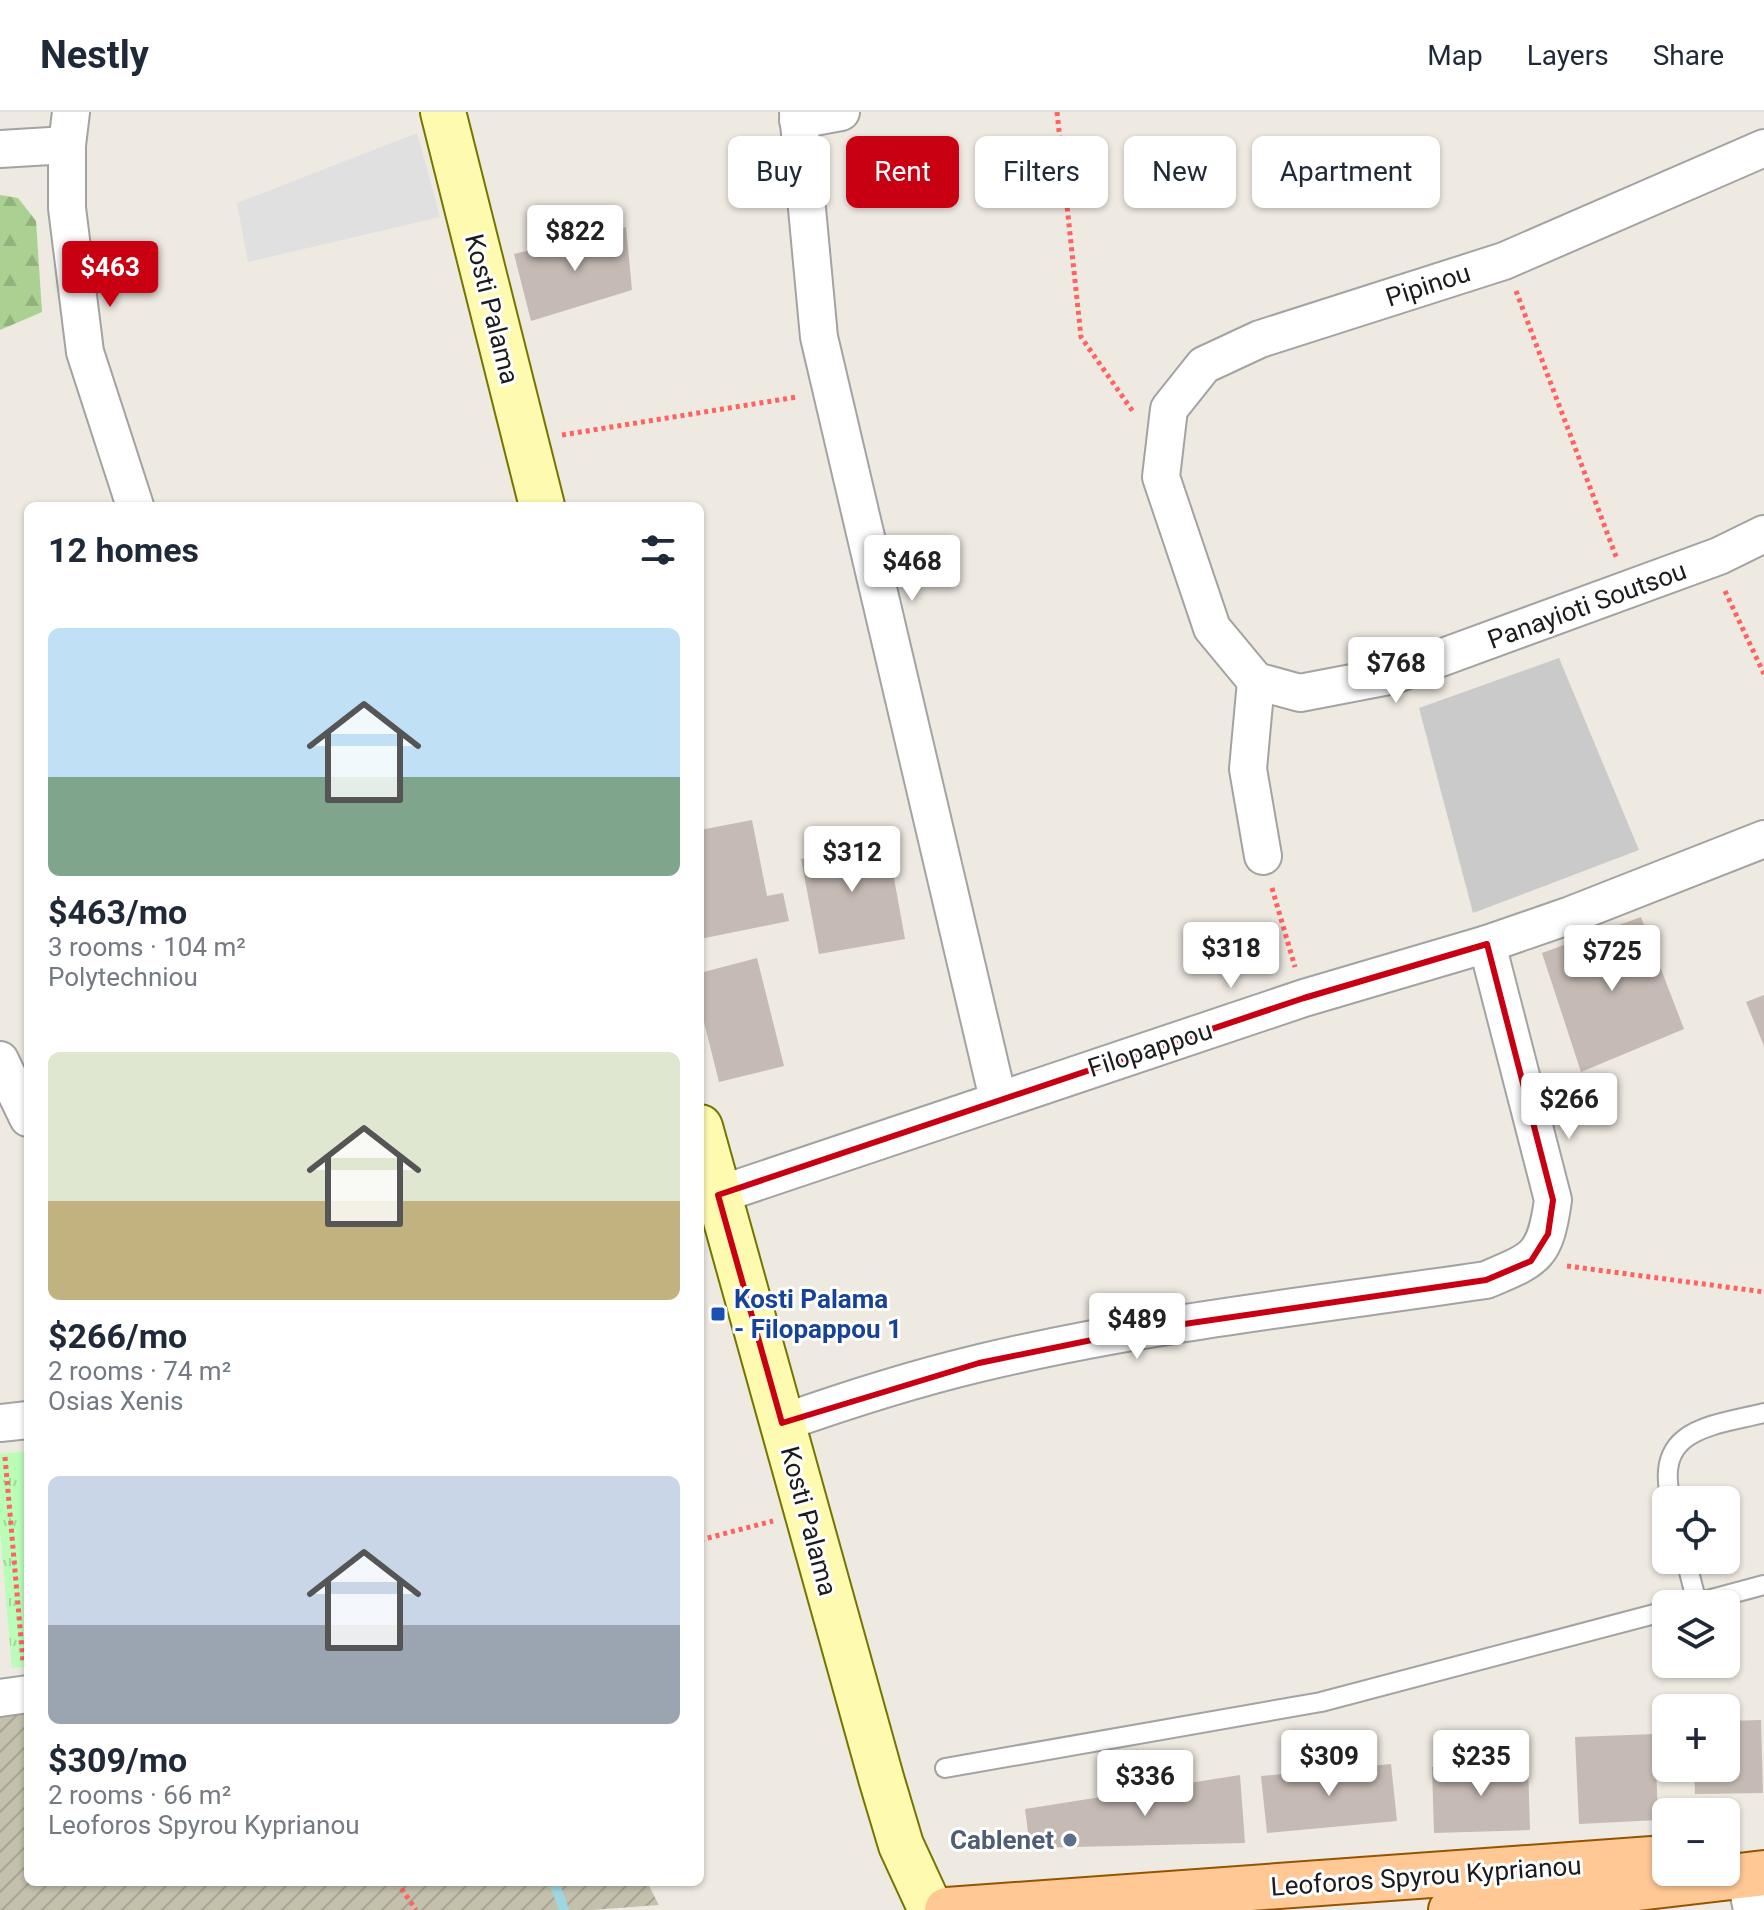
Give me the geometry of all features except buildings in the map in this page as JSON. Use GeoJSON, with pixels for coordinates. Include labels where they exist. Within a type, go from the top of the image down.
{"type":"FeatureCollection","features":[{"type":"Feature","properties":{"kind":"main road","name":"Leoforos Spyrou Kyprianou"},"geometry":{"type":"LineString","coordinates":[[947,1910],[1652,1859]]}},
{"type":"Feature","properties":{"kind":"main road","name":"Leoforos Spyrou Kyprianou"},"geometry":{"type":"LineString","coordinates":[[1451,1910],[1750,1872]]}},
{"type":"Feature","properties":{"kind":"street","name":"Kosti Palama"},"geometry":{"type":"LineString","coordinates":[[443,112],[541,502]]}},
{"type":"Feature","properties":{"kind":"street"},"geometry":{"type":"LineString","coordinates":[[841,112],[798,116],[819,337],[998,1099]]}},
{"type":"Feature","properties":{"kind":"street"},"geometry":{"type":"LineString","coordinates":[[0,149],[69,129],[67,208],[85,352],[134,502]]}},
{"type":"Feature","properties":{"kind":"street","name":"Pipinou"},"geometry":{"type":"LineString","coordinates":[[1256,681],[1212,628],[1161,477],[1169,409],[1204,365],[1260,339],[1504,261],[1764,148]]}},
{"type":"Feature","properties":{"kind":"street","name":"Panayioti Soutsou"},"geometry":{"type":"LineString","coordinates":[[1256,681],[1300,693],[1394,675],[1710,559],[1764,534]]}},
{"type":"Feature","properties":{"kind":"street"},"geometry":{"type":"LineString","coordinates":[[1256,681],[1248,769],[1263,856]]}},
{"type":"Feature","properties":{"kind":"street","name":"Filopappou"},"geometry":{"type":"LineString","coordinates":[[718,1195],[1304,998],[1487,944],[1568,916],[1764,839]]}},
{"type":"Feature","properties":{"kind":"street"},"geometry":{"type":"LineString","coordinates":[[782,1423],[846,1400],[979,1363],[1136,1331],[1486,1280],[1531,1261],[1548,1234],[1553,1200],[1487,944]]}},
{"type":"Feature","properties":{"kind":"street"},"geometry":{"type":"LineString","coordinates":[[0,1060],[24,1110]]}},
{"type":"Feature","properties":{"kind":"street","name":"Kosti Palama"},"geometry":{"type":"LineString","coordinates":[[704,1142],[901,1845],[931,1910]]}},
{"type":"Feature","properties":{"kind":"lane"},"geometry":{"type":"LineString","coordinates":[[1668,1486],[1672,1452],[1691,1432],[1764,1413]]}},
{"type":"Feature","properties":{"kind":"lane"},"geometry":{"type":"LineString","coordinates":[[1740,1591],[1764,1585]]}},
{"type":"Feature","properties":{"kind":"lane"},"geometry":{"type":"LineString","coordinates":[[945,1768],[1321,1702],[1652,1615]]}},
{"type":"Feature","properties":{"kind":"path"},"geometry":{"type":"LineString","coordinates":[[1057,112],[1081,337],[1136,414],[1166,434]]}},
{"type":"Feature","properties":{"kind":"path"},"geometry":{"type":"LineString","coordinates":[[1504,261],[1628,590]]}},
{"type":"Feature","properties":{"kind":"path"},"geometry":{"type":"LineString","coordinates":[[525,441],[832,391]]}},
{"type":"Feature","properties":{"kind":"path"},"geometry":{"type":"LineString","coordinates":[[1710,559],[1764,674]]}},
{"type":"Feature","properties":{"kind":"path"},"geometry":{"type":"LineString","coordinates":[[1263,856],[1304,998]]}},
{"type":"Feature","properties":{"kind":"path"},"geometry":{"type":"LineString","coordinates":[[1531,1261],[1764,1292]]}},
{"type":"Feature","properties":{"kind":"path"},"geometry":{"type":"LineString","coordinates":[[10,1422],[18,1696]]}},
{"type":"Feature","properties":{"kind":"path"},"geometry":{"type":"LineString","coordinates":[[704,1539],[807,1513]]}},
{"type":"Feature","properties":{"kind":"path"},"geometry":{"type":"LineString","coordinates":[[400,1886],[416,1910]]}},
{"type":"Feature","properties":{"kind":"highlighted area"},"geometry":{"type":"Polygon","coordinates":[[[1487,944],[1553,1200],[1548,1234],[1531,1261],[1486,1280],[1136,1331],[979,1363],[782,1423],[718,1195],[1304,998],[1487,944]]]}},
{"type":"Feature","properties":{"kind":"shaded area"},"geometry":{"type":"Polygon","coordinates":[[[417,133],[440,217],[248,262],[237,203],[417,133]]]}},
{"type":"Feature","properties":{"kind":"shaded area"},"geometry":{"type":"Polygon","coordinates":[[[1559,658],[1639,850],[1473,913],[1419,708],[1559,658]]]}},
{"type":"Feature","properties":{"kind":"shaded area"},"geometry":{"type":"Polygon","coordinates":[[[24,1713],[24,1886],[649,1886],[659,1905],[592,1910],[0,1910],[0,1715],[24,1713]]]}},
{"type":"Feature","properties":{"kind":"green space"},"geometry":{"type":"Polygon","coordinates":[[[0,195],[18,198],[36,221],[42,312],[0,330],[0,195]]]}},
{"type":"Feature","properties":{"kind":"green space"},"geometry":{"type":"Polygon","coordinates":[[[24,1451],[24,1666],[12,1668],[0,1531],[0,1454],[24,1451]]]}},
{"type":"Feature","properties":{"kind":"waterway"},"geometry":{"type":"LineString","coordinates":[[555,1886],[564,1910]]}},
{"type":"Feature","properties":{"kind":"place","name":"Kosti Palama - Filopappou 1"},"geometry":{"type":"Point","coordinates":[718,1314]}},
{"type":"Feature","properties":{"kind":"place","name":"Cablenet"},"geometry":{"type":"Point","coordinates":[1070,1840]}}]}
